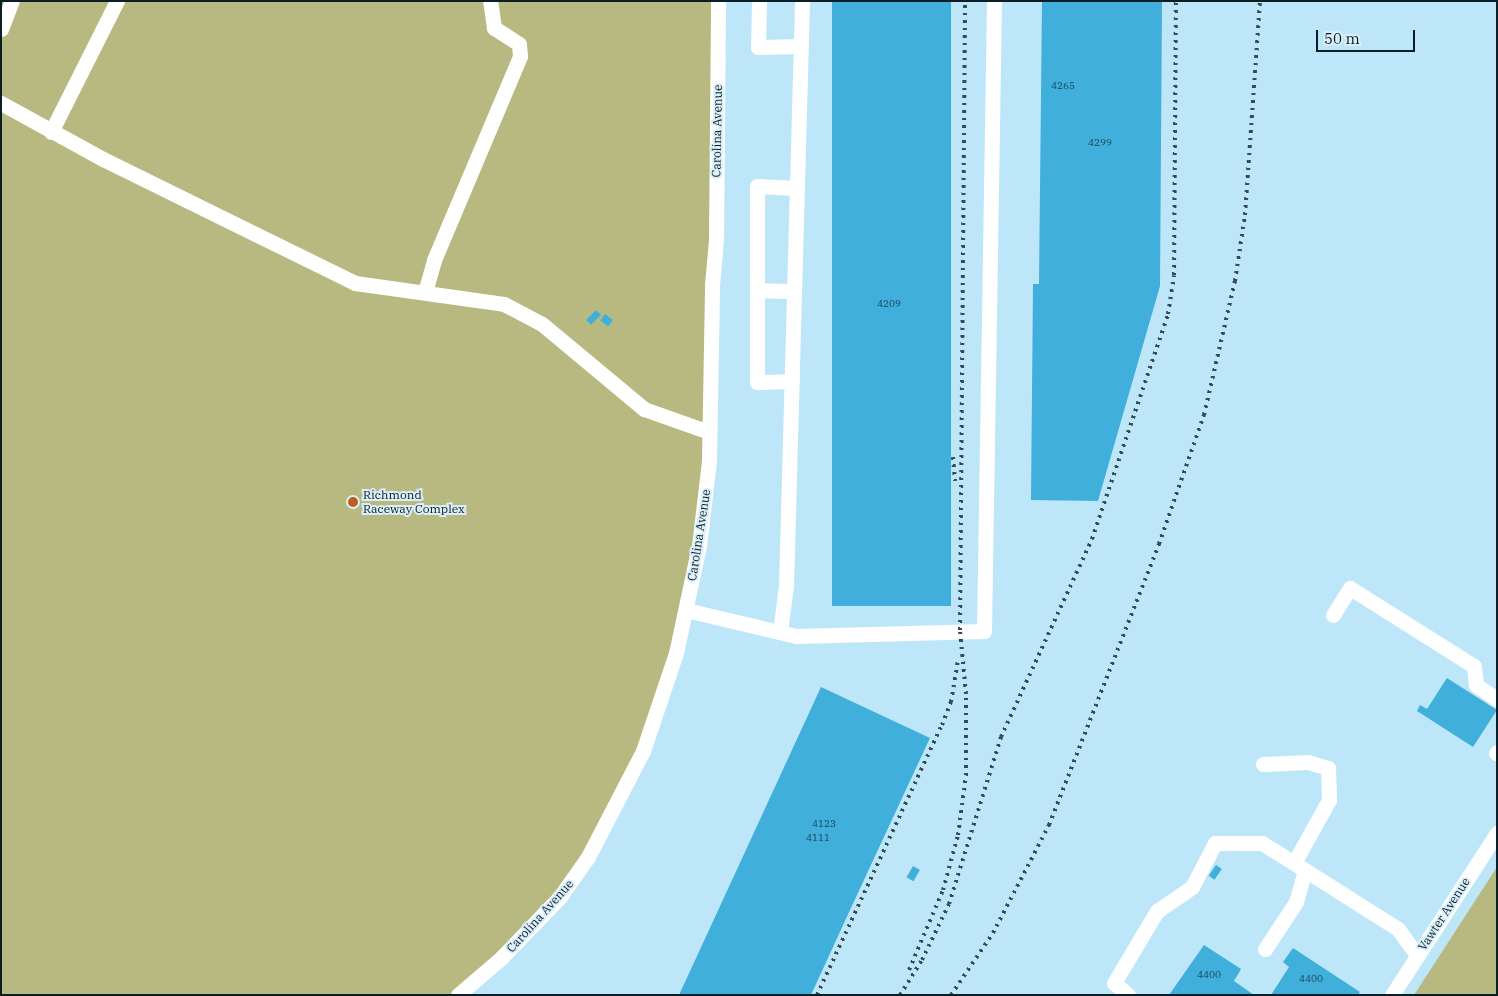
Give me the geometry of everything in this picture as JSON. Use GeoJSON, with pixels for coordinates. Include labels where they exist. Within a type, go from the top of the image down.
{"type":"FeatureCollection","features":[{"type":"Feature","properties":{"kind":"street"},"geometry":{"type":"LineString","coordinates":[[1,29],[12,1]]}},
{"type":"Feature","properties":{"kind":"street"},"geometry":{"type":"LineString","coordinates":[[51,132],[117,1]]}},
{"type":"Feature","properties":{"kind":"street"},"geometry":{"type":"LineString","coordinates":[[425,292],[434,260],[520,56],[519,44],[494,28],[490,1]]}},
{"type":"Feature","properties":{"kind":"street","name":"Carolina Avenue"},"geometry":{"type":"LineString","coordinates":[[458,995],[501,958],[559,898],[593,850],[643,752],[665,691],[686,610],[707,486],[712,285],[716,239],[718,1]]}},
{"type":"Feature","properties":{"kind":"street"},"geometry":{"type":"LineString","coordinates":[[759,1],[758,47],[801,46]]}},
{"type":"Feature","properties":{"kind":"street"},"geometry":{"type":"LineString","coordinates":[[780,632],[786,586],[802,1]]}},
{"type":"Feature","properties":{"kind":"street"},"geometry":{"type":"LineString","coordinates":[[686,610],[796,636],[984,631],[994,1]]}},
{"type":"Feature","properties":{"kind":"street"},"geometry":{"type":"LineString","coordinates":[[1,103],[51,132],[355,283],[504,304],[542,324],[644,409],[709,432]]}},
{"type":"Feature","properties":{"kind":"street"},"geometry":{"type":"LineString","coordinates":[[792,381],[757,382],[757,186],[797,188]]}},
{"type":"Feature","properties":{"kind":"street"},"geometry":{"type":"LineString","coordinates":[[757,290],[794,291]]}},
{"type":"Feature","properties":{"kind":"street"},"geometry":{"type":"LineString","coordinates":[[1333,616],[1350,588],[1474,666],[1476,685],[1497,699]]}},
{"type":"Feature","properties":{"kind":"street"},"geometry":{"type":"LineString","coordinates":[[1263,764],[1308,762],[1328,768],[1328,800],[1300,866],[1296,902],[1265,949]]}},
{"type":"Feature","properties":{"kind":"street","name":"Vawter Avenue"},"geometry":{"type":"LineString","coordinates":[[1392,995],[1497,833]]}},
{"type":"Feature","properties":{"kind":"street"},"geometry":{"type":"LineString","coordinates":[[1128,995],[1114,983],[1157,911],[1192,887],[1215,843],[1262,843],[1398,929],[1418,955]]}},
{"type":"Feature","properties":{"kind":"green space","name":"Richmond Raceway Complex"},"geometry":{"type":"Polygon","coordinates":[[[1,1],[718,1],[709,461],[665,691],[588,857],[458,995],[1,995],[1,1]]]}},
{"type":"Feature","properties":{"kind":"green space"},"geometry":{"type":"Polygon","coordinates":[[[1497,867],[1497,995],[1414,995],[1497,867]]]}},
{"type":"Feature","properties":{"kind":"building"},"geometry":{"type":"Polygon","coordinates":[[[832,1],[951,1],[951,606],[832,606],[832,1]]]}},
{"type":"Feature","properties":{"kind":"building"},"geometry":{"type":"Polygon","coordinates":[[[1042,1],[1162,1],[1160,286],[1098,501],[1031,500],[1033,284],[1039,284],[1042,1]]]}},
{"type":"Feature","properties":{"kind":"building"},"geometry":{"type":"Polygon","coordinates":[[[596,310],[601,315],[591,325],[586,320],[596,310]]]}},
{"type":"Feature","properties":{"kind":"building"},"geometry":{"type":"Polygon","coordinates":[[[605,314],[613,320],[608,326],[600,320],[605,314]]]}},
{"type":"Feature","properties":{"kind":"building"},"geometry":{"type":"Polygon","coordinates":[[[1447,678],[1497,710],[1473,747],[1417,711],[1420,705],[1427,709],[1447,678]]]}},
{"type":"Feature","properties":{"kind":"building"},"geometry":{"type":"Polygon","coordinates":[[[821,687],[930,738],[811,995],[679,995],[821,687]]]}},
{"type":"Feature","properties":{"kind":"building"},"geometry":{"type":"Polygon","coordinates":[[[1216,865],[1222,869],[1215,880],[1209,876],[1216,865]]]}},
{"type":"Feature","properties":{"kind":"building"},"geometry":{"type":"Polygon","coordinates":[[[913,866],[920,870],[913,881],[906,877],[913,866]]]}},
{"type":"Feature","properties":{"kind":"building"},"geometry":{"type":"Polygon","coordinates":[[[1204,945],[1241,969],[1234,981],[1254,995],[1169,995],[1204,945]]]}},
{"type":"Feature","properties":{"kind":"building"},"geometry":{"type":"Polygon","coordinates":[[[1293,948],[1360,992],[1358,995],[1271,995],[1289,967],[1283,962],[1293,948]]]}},
{"type":"Feature","properties":{"kind":"railway"},"geometry":{"type":"LineString","coordinates":[[909,970],[943,890],[958,835],[966,775],[966,694],[960,630],[965,1]]}},
{"type":"Feature","properties":{"kind":"railway"},"geometry":{"type":"LineString","coordinates":[[900,995],[922,960],[949,904],[1001,737],[1092,539],[1168,314],[1174,275],[1176,1]]}},
{"type":"Feature","properties":{"kind":"railway"},"geometry":{"type":"LineString","coordinates":[[951,995],[993,933],[1049,825],[1159,544],[1204,415],[1235,281],[1245,215],[1260,1]]}},
{"type":"Feature","properties":{"kind":"railway"},"geometry":{"type":"LineString","coordinates":[[953,457],[955,481]]}},
{"type":"Feature","properties":{"kind":"railway"},"geometry":{"type":"LineString","coordinates":[[817,995],[942,725],[951,702],[958,660]]}},
{"type":"Feature","properties":{"kind":"place","name":"Richmond Raceway Complex"},"geometry":{"type":"Point","coordinates":[353,502]}}]}
